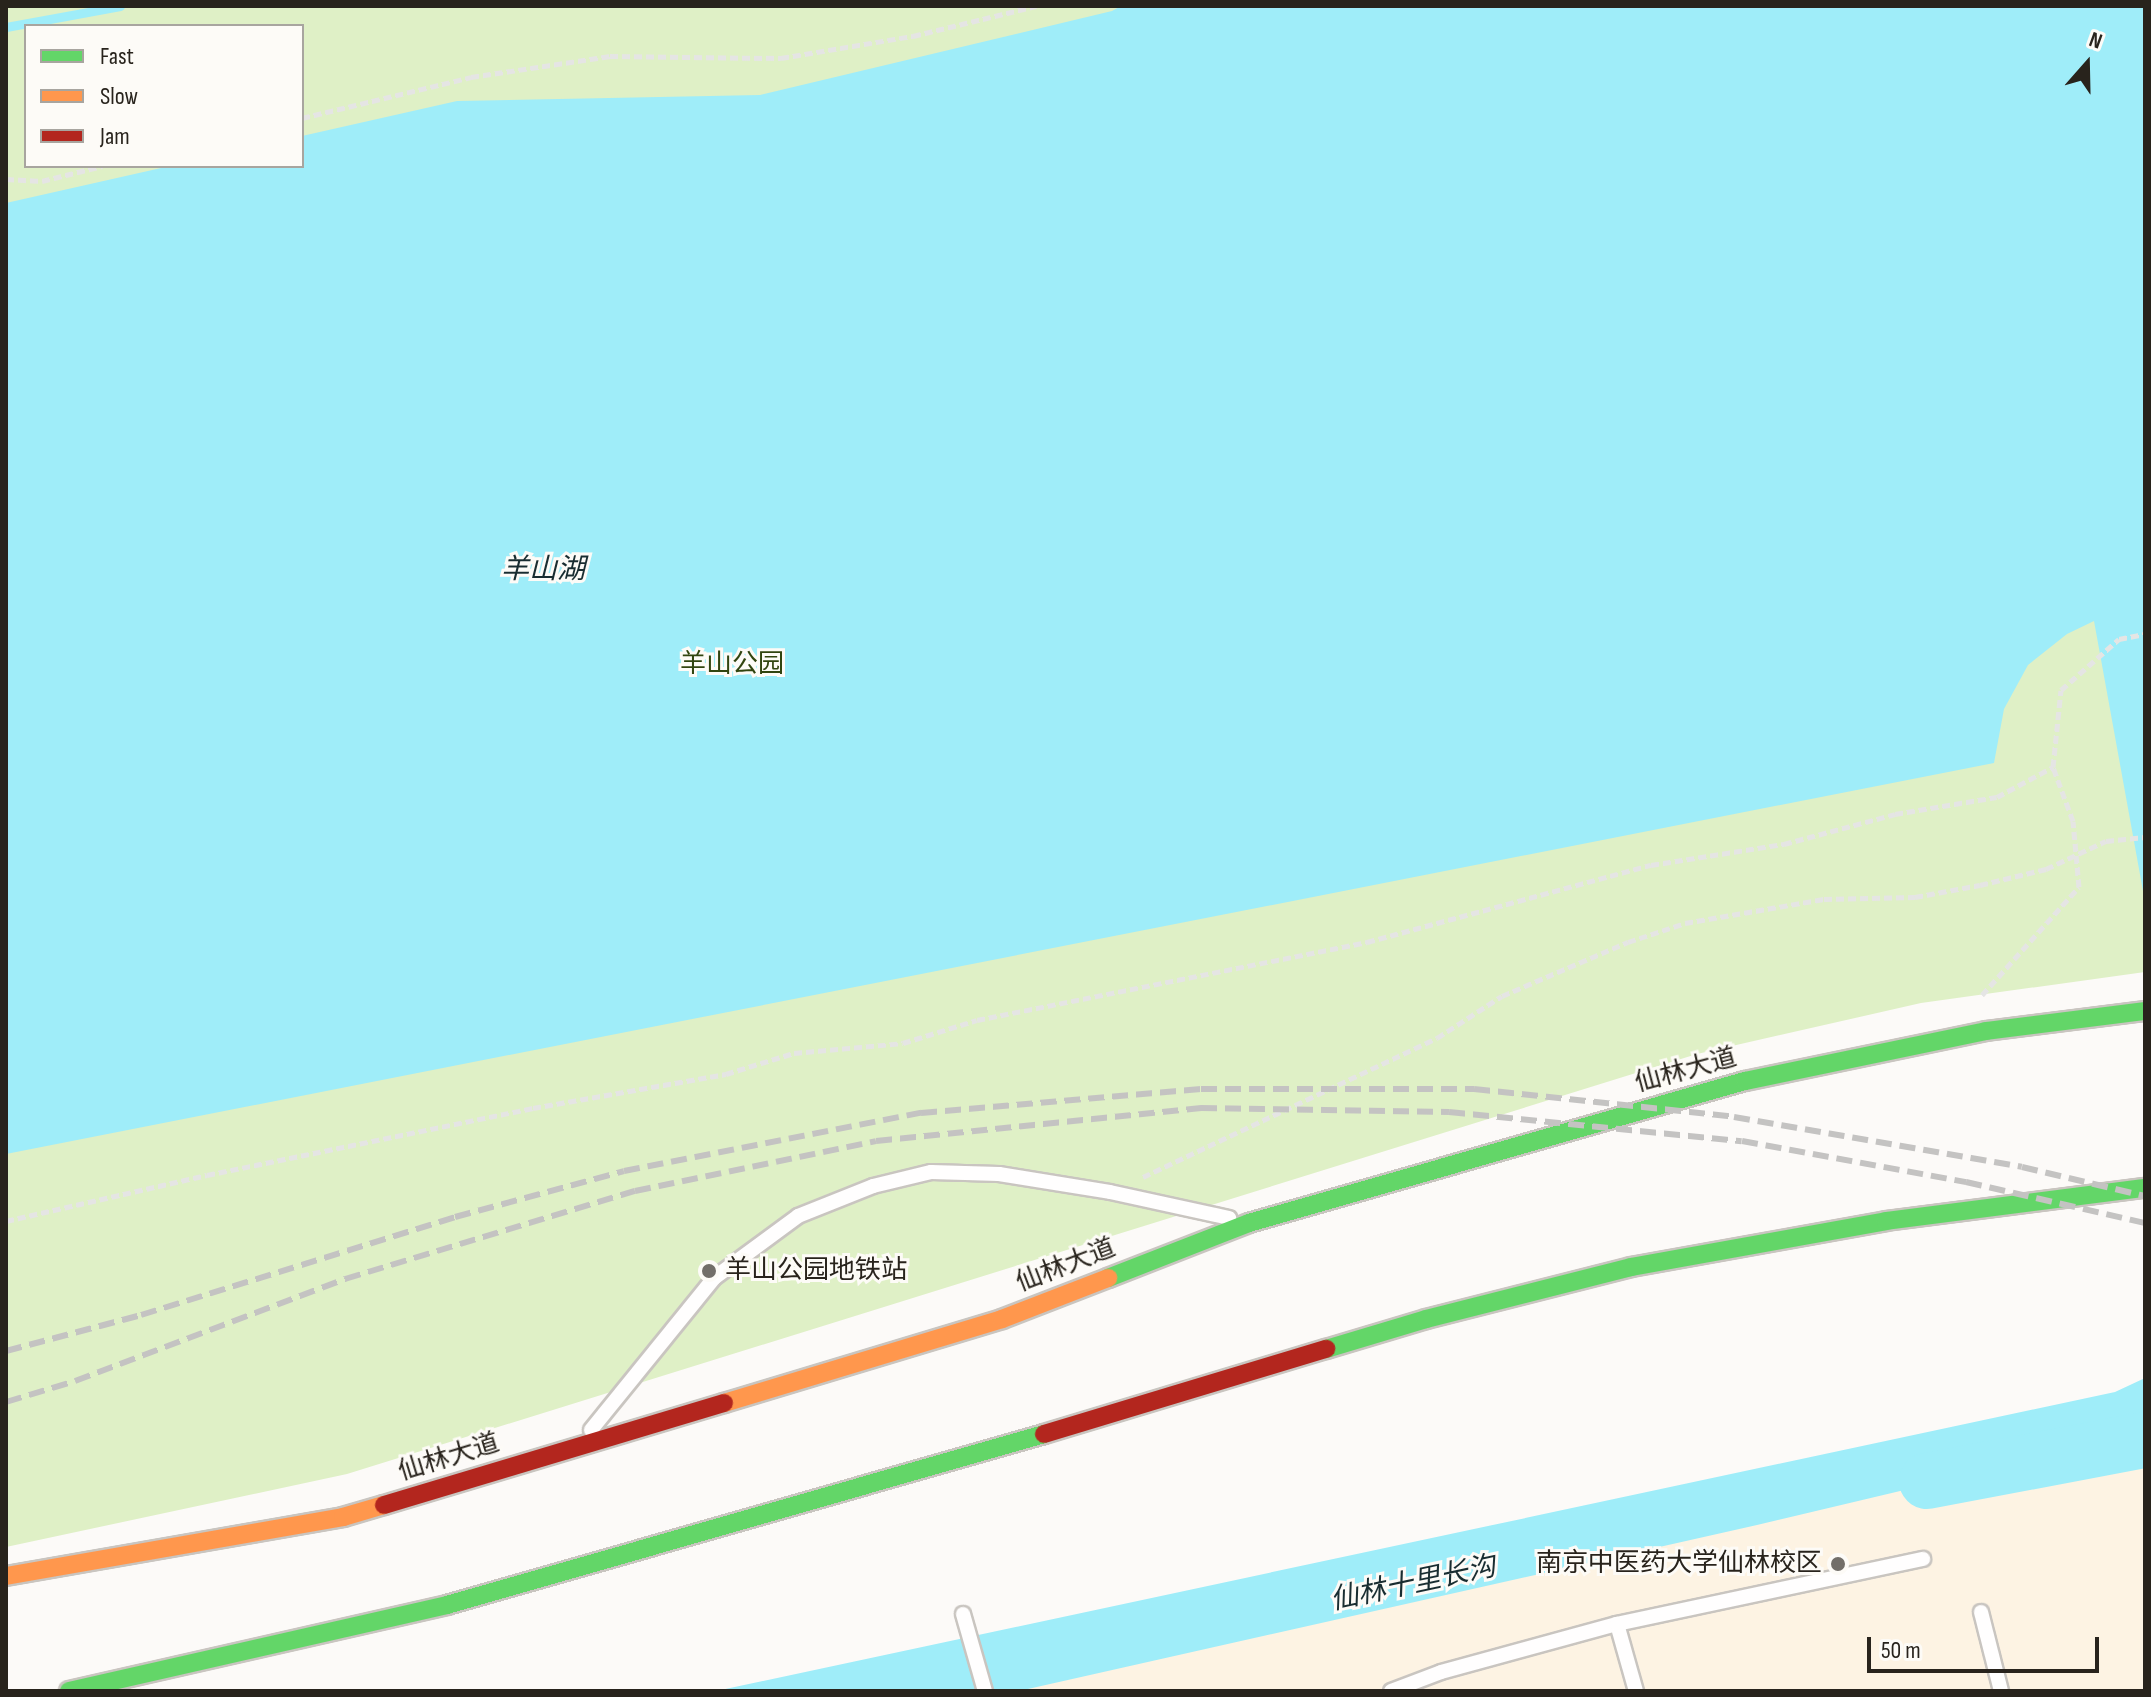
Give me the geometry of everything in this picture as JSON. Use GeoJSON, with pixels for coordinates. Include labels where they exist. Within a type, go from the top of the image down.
{"type":"FeatureCollection","features":[{"type":"Feature","properties":{"kind":"main road","name":"仙林大道"},"geometry":{"type":"LineString","coordinates":[[6,1576],[343,1517],[1002,1319],[1249,1223],[1745,1081],[1986,1031],[2136,1012]]}},
{"type":"Feature","properties":{"kind":"main road"},"geometry":{"type":"LineString","coordinates":[[69,1691],[447,1605],[972,1455],[1426,1319],[1631,1267],[1886,1221],[2145,1188]]}},
{"type":"Feature","properties":{"kind":"lane"},"geometry":{"type":"LineString","coordinates":[[577,1447],[714,1278],[798,1216],[873,1186],[931,1172],[999,1174],[1110,1192],[1249,1223]]}},
{"type":"Feature","properties":{"kind":"lane"},"geometry":{"type":"LineString","coordinates":[[1391,1691],[1441,1672],[1617,1624],[1923,1559]]}},
{"type":"Feature","properties":{"kind":"lane"},"geometry":{"type":"LineString","coordinates":[[1981,1612],[2001,1691]]}},
{"type":"Feature","properties":{"kind":"lane"},"geometry":{"type":"LineString","coordinates":[[963,1614],[985,1691]]}},
{"type":"Feature","properties":{"kind":"lane"},"geometry":{"type":"LineString","coordinates":[[1617,1624],[1636,1691]]}},
{"type":"Feature","properties":{"kind":"path"},"geometry":{"type":"LineString","coordinates":[[304,118],[471,77],[610,56],[781,58],[913,36],[1036,6]]}},
{"type":"Feature","properties":{"kind":"path"},"geometry":{"type":"LineString","coordinates":[[6,179],[42,181],[94,168]]}},
{"type":"Feature","properties":{"kind":"path"},"geometry":{"type":"LineString","coordinates":[[1973,1005],[2079,887],[2073,821],[2053,767],[2061,690],[2119,639],[2145,634]]}},
{"type":"Feature","properties":{"kind":"path"},"geometry":{"type":"LineString","coordinates":[[6,1221],[207,1175],[726,1074],[794,1053],[903,1043],[977,1020],[1367,942],[1651,865],[1784,844],[1895,814],[1997,797],[2053,767]]}},
{"type":"Feature","properties":{"kind":"path"},"geometry":{"type":"LineString","coordinates":[[1110,1192],[1437,1038],[1502,996],[1628,942],[1685,923],[1824,899],[1915,897],[1980,885],[2046,869],[2106,841],[2145,837]]}},
{"type":"Feature","properties":{"kind":"shaded area","name":"南京中医药大学仙林校区"},"geometry":{"type":"Polygon","coordinates":[[[2145,1438],[2145,1691],[917,1691],[2145,1438]]]}},
{"type":"Feature","properties":{"kind":"green space","name":"羊山湖"},"geometry":{"type":"Polygon","coordinates":[[[6,6],[2145,6],[2145,972],[1921,1003],[1697,1054],[347,1474],[6,1547],[6,6]]]}},
{"type":"Feature","properties":{"kind":"water","name":"羊山湖"},"geometry":{"type":"Polygon","coordinates":[[[1121,6],[2145,6],[2145,902],[2094,621],[2067,634],[2028,665],[2004,709],[1994,763],[6,1154],[6,203],[161,168],[304,168],[304,136],[457,101],[760,95],[1112,11],[1121,6]]]}},
{"type":"Feature","properties":{"kind":"water"},"geometry":{"type":"Polygon","coordinates":[[[2145,1378],[2145,1433],[1757,1525],[1019,1691],[716,1691],[2115,1392],[2145,1378]]]}},
{"type":"Feature","properties":{"kind":"waterway"},"geometry":{"type":"LineString","coordinates":[[6,27],[120,6]]}},
{"type":"Feature","properties":{"kind":"waterway","name":"仙林十里长沟"},"geometry":{"type":"LineString","coordinates":[[1927,1481],[2145,1440]]}},
{"type":"Feature","properties":{"kind":"railway"},"geometry":{"type":"LineString","coordinates":[[6,1351],[141,1315],[455,1217],[624,1171],[921,1113],[1201,1089],[1474,1089],[1734,1117],[2022,1167],[2145,1196]]}},
{"type":"Feature","properties":{"kind":"railway"},"geometry":{"type":"LineString","coordinates":[[6,1402],[75,1381],[345,1279],[635,1191],[876,1141],[1201,1108],[1449,1112],[1742,1141],[1966,1182],[2145,1223]]}},
{"type":"Feature","properties":{"kind":"traffic: fast"},"geometry":{"type":"LineString","coordinates":[[1108,1278],[1249,1223],[1745,1081],[1986,1031],[2145,1011]]}},
{"type":"Feature","properties":{"kind":"traffic: fast"},"geometry":{"type":"LineString","coordinates":[[1326,1349],[1426,1319],[1631,1267],[1886,1221],[2145,1188]]}},
{"type":"Feature","properties":{"kind":"traffic: fast"},"geometry":{"type":"LineString","coordinates":[[69,1691],[447,1605],[1044,1434]]}},
{"type":"Feature","properties":{"kind":"traffic: slow"},"geometry":{"type":"LineString","coordinates":[[724,1403],[1002,1319],[1108,1278]]}},
{"type":"Feature","properties":{"kind":"traffic: slow"},"geometry":{"type":"LineString","coordinates":[[6,1576],[343,1517],[384,1505]]}},
{"type":"Feature","properties":{"kind":"traffic: jam"},"geometry":{"type":"LineString","coordinates":[[1044,1434],[1326,1349]]}},
{"type":"Feature","properties":{"kind":"traffic: jam"},"geometry":{"type":"LineString","coordinates":[[384,1505],[724,1403]]}},
{"type":"Feature","properties":{"kind":"place","name":"羊山公园地铁站"},"geometry":{"type":"Point","coordinates":[709,1271]}},
{"type":"Feature","properties":{"kind":"place","name":"南京中医药大学仙林校区"},"geometry":{"type":"Point","coordinates":[1838,1564]}},
{"type":"Feature","properties":{"kind":"park label","name":"羊山公园"},"geometry":{"type":"Point","coordinates":[732,665]}}]}
